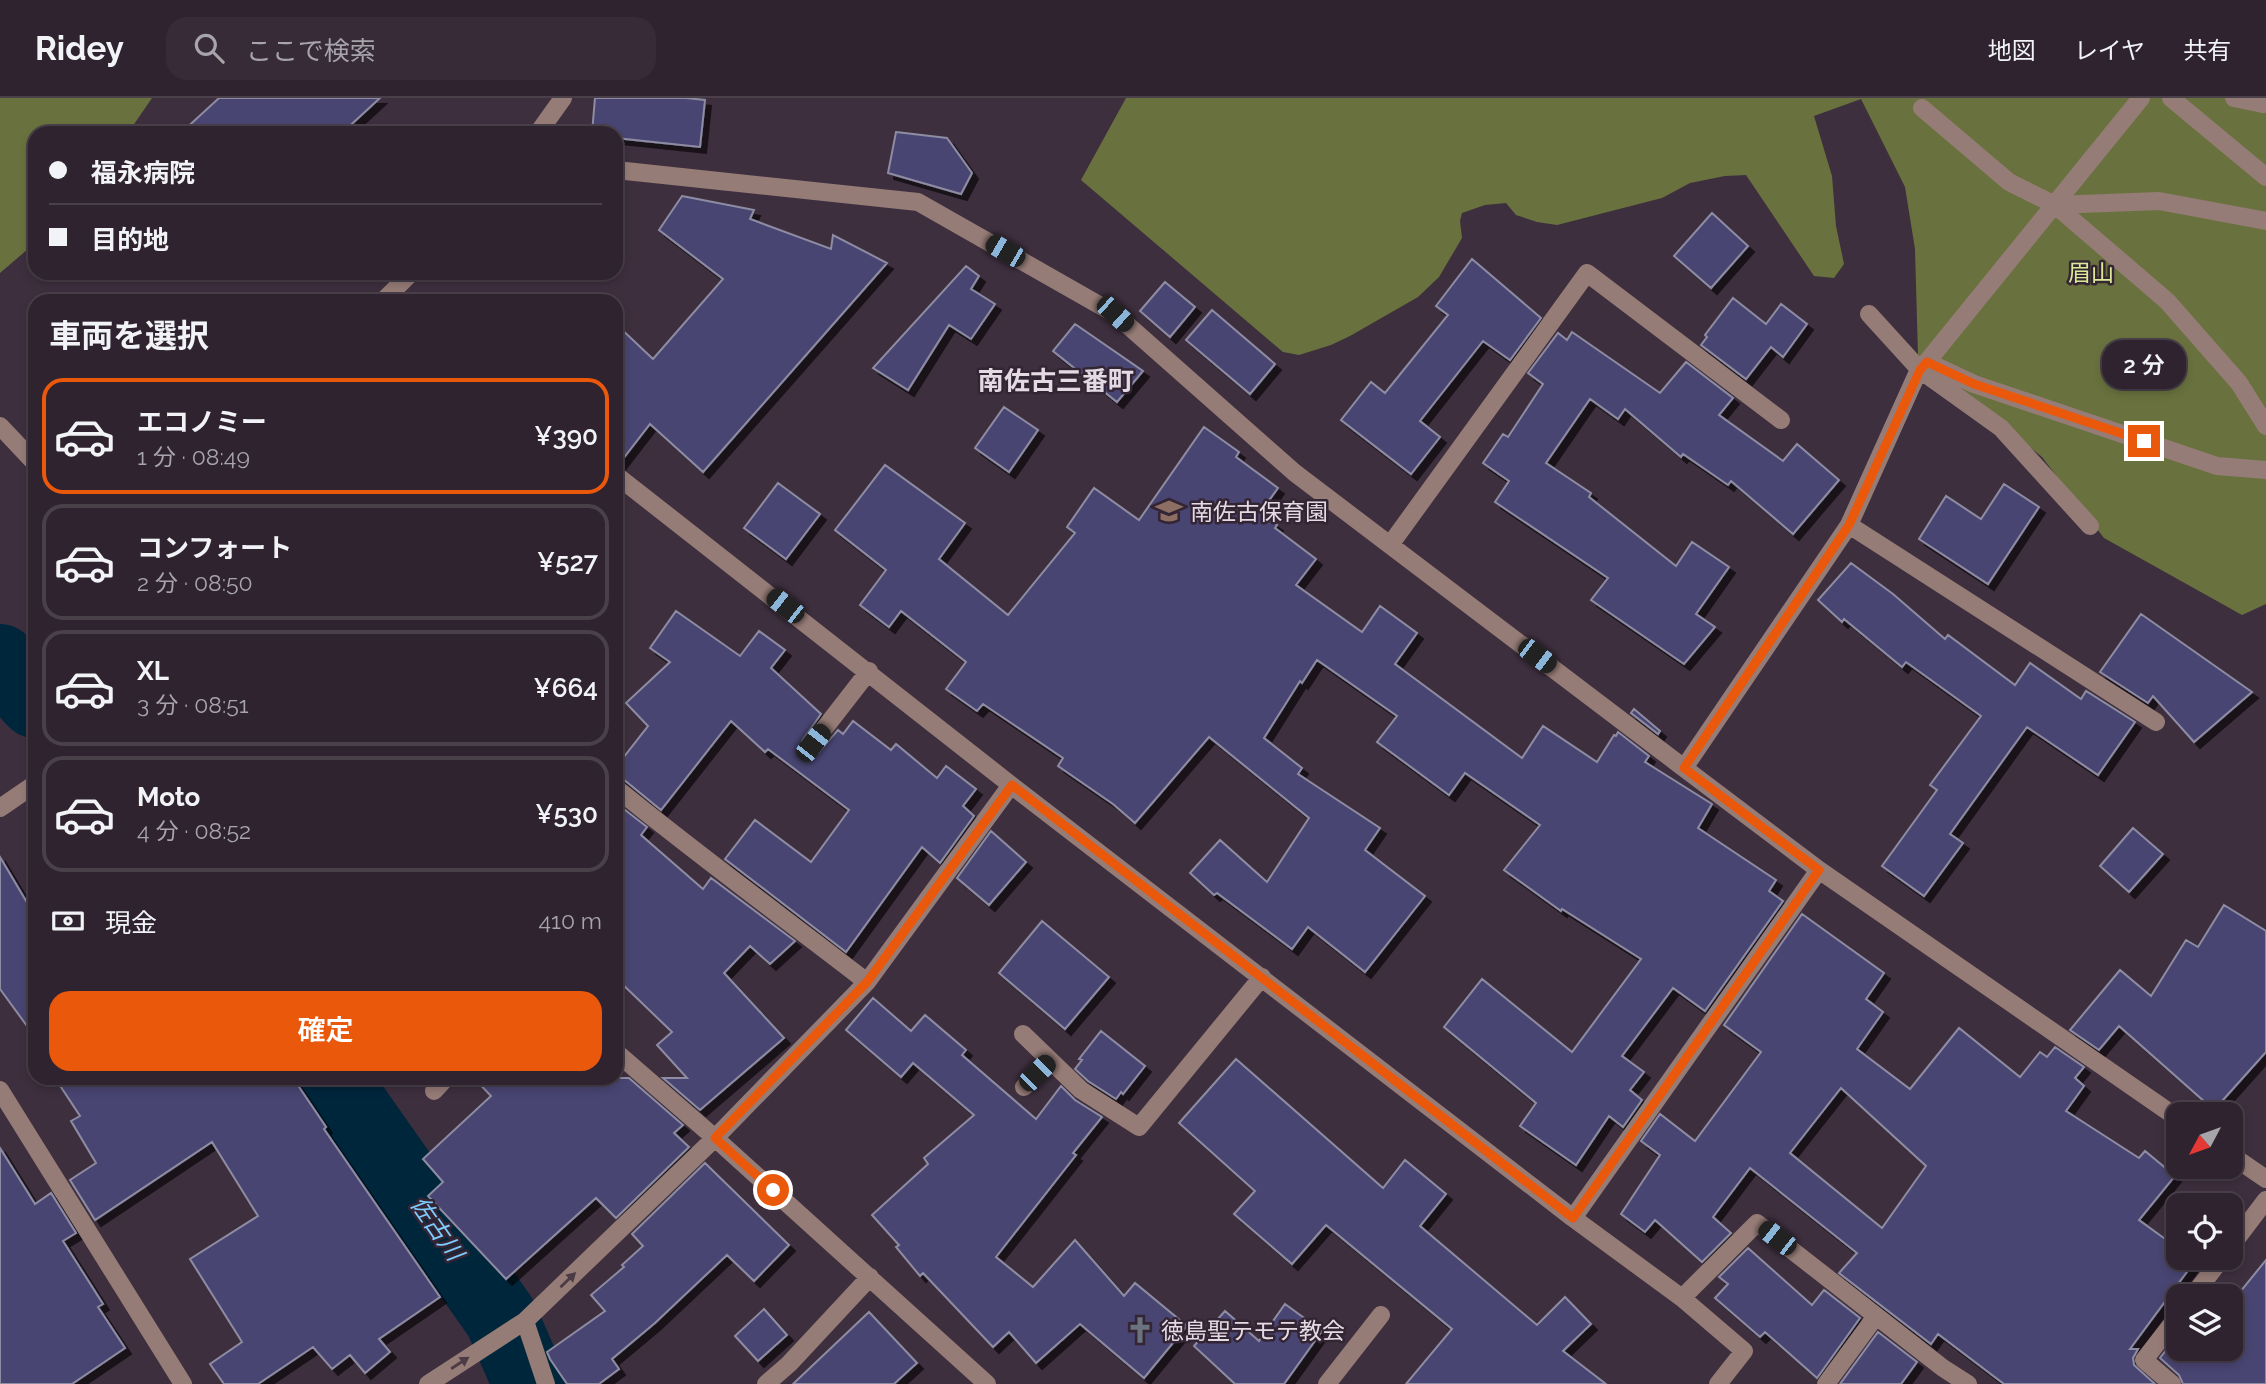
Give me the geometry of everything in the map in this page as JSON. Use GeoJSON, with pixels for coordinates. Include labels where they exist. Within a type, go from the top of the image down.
{"type":"FeatureCollection","features":[{"type":"Feature","properties":{"kind":"street"},"geometry":{"type":"LineString","coordinates":[[543,126],[563,98]]}},
{"type":"Feature","properties":{"kind":"street"},"geometry":{"type":"LineString","coordinates":[[1684,768],[1849,525],[1924,366],[2141,98]]}},
{"type":"Feature","properties":{"kind":"street"},"geometry":{"type":"LineString","coordinates":[[2171,98],[2266,177]]}},
{"type":"Feature","properties":{"kind":"street"},"geometry":{"type":"LineString","coordinates":[[2234,98],[2263,104],[2259,98]]}},
{"type":"Feature","properties":{"kind":"street"},"geometry":{"type":"LineString","coordinates":[[1922,108],[2009,182],[2055,205],[2167,301],[2239,383],[2266,426]]}},
{"type":"Feature","properties":{"kind":"street"},"geometry":{"type":"LineString","coordinates":[[623,171],[918,202],[1115,314],[1294,473],[1819,870],[2166,1110]]}},
{"type":"Feature","properties":{"kind":"street"},"geometry":{"type":"LineString","coordinates":[[2055,205],[2159,201],[2266,221]]}},
{"type":"Feature","properties":{"kind":"street"},"geometry":{"type":"LineString","coordinates":[[1390,545],[1587,273],[1781,420]]}},
{"type":"Feature","properties":{"kind":"street"},"geometry":{"type":"LineString","coordinates":[[393,294],[405,280]]}},
{"type":"Feature","properties":{"kind":"street"},"geometry":{"type":"LineString","coordinates":[[1869,314],[1924,366],[2001,428],[2090,526]]}},
{"type":"Feature","properties":{"kind":"street"},"geometry":{"type":"LineString","coordinates":[[1924,366],[2217,466],[2266,470]]}},
{"type":"Feature","properties":{"kind":"street"},"geometry":{"type":"LineString","coordinates":[[0,426],[28,456]]}},
{"type":"Feature","properties":{"kind":"street"},"geometry":{"type":"LineString","coordinates":[[623,480],[1012,785],[1573,1218],[1682,1298],[1744,1351],[1718,1384]]}},
{"type":"Feature","properties":{"kind":"street"},"geometry":{"type":"LineString","coordinates":[[1849,525],[2156,722]]}},
{"type":"Feature","properties":{"kind":"street"},"geometry":{"type":"LineString","coordinates":[[813,743],[869,671]]}},
{"type":"Feature","properties":{"kind":"street"},"geometry":{"type":"LineString","coordinates":[[428,1384],[521,1324],[715,1138],[867,982],[1012,785]]}},
{"type":"Feature","properties":{"kind":"street"},"geometry":{"type":"LineString","coordinates":[[0,808],[28,789]]}},
{"type":"Feature","properties":{"kind":"street"},"geometry":{"type":"LineString","coordinates":[[623,794],[683,843],[867,982]]}},
{"type":"Feature","properties":{"kind":"street"},"geometry":{"type":"LineString","coordinates":[[1573,1218],[1819,870]]}},
{"type":"Feature","properties":{"kind":"street"},"geometry":{"type":"LineString","coordinates":[[1023,1034],[1081,1090],[1139,1127],[1262,977]]}},
{"type":"Feature","properties":{"kind":"street"},"geometry":{"type":"LineString","coordinates":[[623,1058],[870,1277],[986,1384]]}},
{"type":"Feature","properties":{"kind":"street"},"geometry":{"type":"LineString","coordinates":[[1024,1087],[1050,1060]]}},
{"type":"Feature","properties":{"kind":"street"},"geometry":{"type":"LineString","coordinates":[[0,1090],[184,1384]]}},
{"type":"Feature","properties":{"kind":"street"},"geometry":{"type":"LineString","coordinates":[[2244,1164],[2266,1179]]}},
{"type":"Feature","properties":{"kind":"street"},"geometry":{"type":"LineString","coordinates":[[2243,1230],[2266,1200]]}},
{"type":"Feature","properties":{"kind":"street"},"geometry":{"type":"LineString","coordinates":[[1682,1298],[1757,1223],[1942,1368],[1968,1384]]}},
{"type":"Feature","properties":{"kind":"street"},"geometry":{"type":"LineString","coordinates":[[2202,1284],[2213,1270]]}},
{"type":"Feature","properties":{"kind":"street"},"geometry":{"type":"LineString","coordinates":[[766,1384],[789,1364],[870,1277]]}},
{"type":"Feature","properties":{"kind":"street"},"geometry":{"type":"LineString","coordinates":[[1327,1384],[1381,1315]]}},
{"type":"Feature","properties":{"kind":"street"},"geometry":{"type":"LineString","coordinates":[[1826,1384],[1876,1316]]}},
{"type":"Feature","properties":{"kind":"street"},"geometry":{"type":"LineString","coordinates":[[521,1324],[546,1384]]}},
{"type":"Feature","properties":{"kind":"street"},"geometry":{"type":"LineString","coordinates":[[2166,1332],[2144,1360],[2172,1384]]}},
{"type":"Feature","properties":{"kind":"green space"},"geometry":{"type":"Polygon","coordinates":[[[0,98],[152,98],[133,126],[28,126],[28,249],[0,273],[0,98]]]}},
{"type":"Feature","properties":{"kind":"green space","name":"眉山"},"geometry":{"type":"Polygon","coordinates":[[[1126,98],[2266,98],[2266,604],[2242,615],[2104,538],[2042,457],[1918,355],[1915,249],[1905,187],[1861,99],[1814,116],[1832,176],[1836,226],[1844,264],[1834,278],[1814,276],[1746,175],[1690,183],[1662,198],[1557,225],[1516,215],[1506,203],[1485,205],[1462,213],[1462,238],[1439,277],[1418,297],[1350,336],[1299,355],[1283,352],[1081,180],[1126,98]]]}},
{"type":"Feature","properties":{"kind":"building"},"geometry":{"type":"Polygon","coordinates":[[[219,98],[380,98],[350,126],[189,126],[219,98]]]}},
{"type":"Feature","properties":{"kind":"building"},"geometry":{"type":"Polygon","coordinates":[[[595,98],[705,100],[700,147],[623,139],[623,126],[593,126],[595,98]]]}},
{"type":"Feature","properties":{"kind":"building"},"geometry":{"type":"Polygon","coordinates":[[[896,132],[947,138],[972,173],[961,194],[888,173],[896,132]]]}},
{"type":"Feature","properties":{"kind":"building"},"geometry":{"type":"Polygon","coordinates":[[[682,196],[754,210],[750,219],[831,249],[833,235],[887,263],[703,472],[650,424],[623,459],[623,331],[653,359],[723,279],[659,230],[682,196]]]}},
{"type":"Feature","properties":{"kind":"building"},"geometry":{"type":"Polygon","coordinates":[[[1712,213],[1748,246],[1711,288],[1674,256],[1712,213]]]}},
{"type":"Feature","properties":{"kind":"building"},"geometry":{"type":"Polygon","coordinates":[[[1472,259],[1541,318],[1510,360],[1483,341],[1420,421],[1440,437],[1411,474],[1341,420],[1371,382],[1385,393],[1448,315],[1436,306],[1472,259]]]}},
{"type":"Feature","properties":{"kind":"building"},"geometry":{"type":"Polygon","coordinates":[[[966,266],[979,276],[971,289],[995,304],[971,339],[949,325],[908,390],[873,368],[966,266]]]}},
{"type":"Feature","properties":{"kind":"building"},"geometry":{"type":"Polygon","coordinates":[[[1165,282],[1195,307],[1170,337],[1140,311],[1165,282]]]}},
{"type":"Feature","properties":{"kind":"building"},"geometry":{"type":"Polygon","coordinates":[[[1733,298],[1766,324],[1781,304],[1807,324],[1783,357],[1771,347],[1746,379],[1701,345],[1707,337],[1705,335],[1733,298]]]}},
{"type":"Feature","properties":{"kind":"building"},"geometry":{"type":"Polygon","coordinates":[[[1212,310],[1275,364],[1250,394],[1186,340],[1212,310]]]}},
{"type":"Feature","properties":{"kind":"building"},"geometry":{"type":"Polygon","coordinates":[[[1075,324],[1143,371],[1117,402],[1053,351],[1075,324]]]}},
{"type":"Feature","properties":{"kind":"building"},"geometry":{"type":"Polygon","coordinates":[[[1572,332],[1660,393],[1686,362],[1733,398],[1719,415],[1783,461],[1797,444],[1839,480],[1793,534],[1731,481],[1728,485],[1683,454],[1681,457],[1625,409],[1618,419],[1590,399],[1546,463],[1591,493],[1589,497],[1676,566],[1692,542],[1729,567],[1696,614],[1715,627],[1684,664],[1591,600],[1608,578],[1495,502],[1509,481],[1483,463],[1503,434],[1508,437],[1543,384],[1528,373],[1558,333],[1567,340],[1572,332]]]}},
{"type":"Feature","properties":{"kind":"building"},"geometry":{"type":"Polygon","coordinates":[[[1004,407],[1038,430],[1009,472],[975,448],[1004,407]]]}},
{"type":"Feature","properties":{"kind":"building"},"geometry":{"type":"Polygon","coordinates":[[[1204,427],[1239,452],[1236,457],[1278,488],[1260,513],[1316,559],[1296,585],[1362,632],[1380,606],[1417,633],[1395,664],[1522,758],[1543,726],[1597,762],[1618,732],[1649,756],[1645,762],[1712,804],[1698,828],[1776,880],[1769,891],[1783,901],[1705,1011],[1673,988],[1622,1056],[1644,1072],[1630,1090],[1642,1100],[1623,1127],[1609,1116],[1576,1165],[1520,1126],[1536,1103],[1444,1027],[1482,979],[1572,1052],[1641,959],[1562,909],[1561,911],[1504,870],[1540,825],[1465,773],[1449,795],[1377,742],[1397,716],[1317,660],[1302,683],[1300,681],[1264,738],[1302,768],[1298,774],[1380,828],[1365,850],[1425,896],[1365,972],[1308,927],[1292,949],[1217,893],[1214,895],[1190,873],[1220,840],[1267,882],[1309,818],[1209,737],[1135,823],[1113,804],[1058,766],[1063,758],[983,704],[977,711],[946,689],[966,662],[901,611],[889,627],[860,605],[886,570],[835,530],[885,465],[965,523],[939,559],[1008,615],[1075,533],[1067,527],[1094,488],[1139,520],[1204,427]]]}},
{"type":"Feature","properties":{"kind":"building"},"geometry":{"type":"Polygon","coordinates":[[[778,483],[820,514],[786,559],[744,528],[778,483]]]}},
{"type":"Feature","properties":{"kind":"building"},"geometry":{"type":"Polygon","coordinates":[[[2004,484],[2039,507],[1988,584],[1919,539],[1946,496],[1981,519],[2004,484]]]}},
{"type":"Feature","properties":{"kind":"building"},"geometry":{"type":"Polygon","coordinates":[[[1851,563],[1893,594],[1945,639],[1948,635],[2015,685],[2030,663],[2081,699],[2086,691],[2135,722],[2098,775],[2027,727],[1950,834],[1963,843],[1924,896],[1882,866],[1937,790],[1930,785],[1981,716],[1906,662],[1902,667],[1844,619],[1842,622],[1818,600],[1851,563]]]}},
{"type":"Feature","properties":{"kind":"building"},"geometry":{"type":"Polygon","coordinates":[[[676,611],[740,656],[759,631],[785,650],[771,668],[821,714],[802,741],[807,752],[818,753],[838,730],[843,734],[853,721],[891,750],[896,744],[937,778],[946,766],[976,789],[963,806],[974,816],[940,863],[922,847],[846,952],[725,859],[755,820],[811,862],[849,810],[768,749],[765,752],[731,721],[661,810],[623,779],[623,758],[648,726],[626,703],[670,662],[650,648],[676,611]]]}},
{"type":"Feature","properties":{"kind":"building"},"geometry":{"type":"Polygon","coordinates":[[[2141,614],[2252,692],[2194,742],[2153,696],[2148,703],[2100,672],[2141,614]]]}},
{"type":"Feature","properties":{"kind":"building"},"geometry":{"type":"Polygon","coordinates":[[[1634,709],[1660,731],[1658,734],[1631,713],[1634,709]]]}},
{"type":"Feature","properties":{"kind":"building"},"geometry":{"type":"Polygon","coordinates":[[[623,808],[647,827],[641,835],[703,889],[711,878],[795,941],[770,964],[750,946],[724,973],[784,1038],[700,1110],[663,1078],[687,1078],[657,1045],[672,1032],[623,985],[623,808]]]}},
{"type":"Feature","properties":{"kind":"building"},"geometry":{"type":"Polygon","coordinates":[[[2133,828],[2163,854],[2129,892],[2100,866],[2133,828]]]}},
{"type":"Feature","properties":{"kind":"building"},"geometry":{"type":"Polygon","coordinates":[[[991,831],[1026,862],[989,905],[957,878],[991,831]]]}},
{"type":"Feature","properties":{"kind":"building"},"geometry":{"type":"Polygon","coordinates":[[[0,857],[28,904],[28,1027],[0,989],[0,857]]]}},
{"type":"Feature","properties":{"kind":"building"},"geometry":{"type":"Polygon","coordinates":[[[2224,905],[2266,931],[2266,1052],[2221,1102],[2205,1102],[2119,1026],[2099,1050],[2070,1030],[2120,970],[2151,996],[2186,940],[2198,947],[2224,905]]]}},
{"type":"Feature","properties":{"kind":"building"},"geometry":{"type":"Polygon","coordinates":[[[1802,914],[1884,973],[1866,999],[1883,1012],[1857,1049],[1910,1089],[1959,1028],[2020,1077],[2040,1052],[2047,1057],[2055,1047],[2084,1067],[2075,1078],[2084,1086],[2066,1111],[2139,1158],[2145,1151],[2166,1168],[2166,1180],[2172,1180],[2139,1220],[2166,1240],[2166,1270],[2188,1270],[2178,1284],[2166,1284],[2166,1300],[2130,1349],[2138,1349],[2133,1358],[2134,1365],[2155,1384],[2004,1384],[1938,1334],[1931,1344],[1839,1273],[1857,1253],[1750,1168],[1713,1217],[1731,1233],[1702,1262],[1655,1220],[1645,1232],[1621,1214],[1660,1155],[1641,1141],[1660,1114],[1695,1141],[1761,1052],[1724,1025],[1802,914]],[[1841,1088],[1790,1153],[1882,1228],[1926,1166],[1841,1088]]]}},
{"type":"Feature","properties":{"kind":"building"},"geometry":{"type":"Polygon","coordinates":[[[1042,921],[1109,977],[1065,1029],[999,973],[1042,921]]]}},
{"type":"Feature","properties":{"kind":"building"},"geometry":{"type":"Polygon","coordinates":[[[873,998],[911,1031],[925,1015],[966,1050],[962,1055],[1036,1119],[1061,1086],[1075,1100],[1102,1117],[1073,1153],[1076,1155],[996,1257],[1033,1287],[1075,1240],[1124,1296],[1135,1283],[1187,1326],[1144,1378],[1080,1324],[1036,1363],[1009,1332],[993,1347],[923,1273],[920,1276],[896,1247],[899,1245],[872,1215],[928,1164],[924,1158],[974,1115],[913,1063],[901,1077],[846,1030],[873,998]]]}},
{"type":"Feature","properties":{"kind":"building"},"geometry":{"type":"Polygon","coordinates":[[[1101,1031],[1145,1066],[1116,1099],[1075,1069],[1082,1060],[1079,1059],[1101,1031]]]}},
{"type":"Feature","properties":{"kind":"building"},"geometry":{"type":"Polygon","coordinates":[[[1236,1059],[1383,1188],[1405,1160],[1446,1194],[1420,1226],[1537,1325],[1565,1297],[1591,1324],[1563,1351],[1606,1384],[1406,1384],[1452,1329],[1326,1225],[1292,1264],[1234,1214],[1255,1191],[1179,1123],[1236,1059]]]}},
{"type":"Feature","properties":{"kind":"building"},"geometry":{"type":"Polygon","coordinates":[[[623,1078],[629,1078],[683,1125],[674,1133],[689,1147],[616,1218],[596,1198],[506,1279],[428,1196],[443,1182],[423,1159],[491,1096],[481,1085],[623,1085],[623,1078]]]}},
{"type":"Feature","properties":{"kind":"building"},"geometry":{"type":"Polygon","coordinates":[[[60,1085],[298,1085],[326,1127],[324,1129],[440,1297],[379,1339],[390,1352],[365,1373],[350,1355],[332,1369],[313,1347],[258,1384],[224,1384],[210,1364],[242,1342],[190,1259],[258,1216],[212,1142],[95,1220],[70,1180],[96,1163],[71,1121],[80,1116],[60,1085]]]}},
{"type":"Feature","properties":{"kind":"building"},"geometry":{"type":"Polygon","coordinates":[[[0,1148],[35,1204],[51,1193],[76,1233],[63,1241],[103,1304],[98,1307],[125,1348],[72,1384],[0,1384],[0,1148]]]}},
{"type":"Feature","properties":{"kind":"building"},"geometry":{"type":"Polygon","coordinates":[[[705,1163],[789,1245],[754,1281],[727,1255],[655,1323],[612,1359],[619,1369],[599,1384],[567,1384],[547,1352],[605,1311],[591,1295],[624,1267],[622,1265],[643,1246],[632,1234],[705,1163]]]}},
{"type":"Feature","properties":{"kind":"building"},"geometry":{"type":"Polygon","coordinates":[[[1748,1248],[1812,1305],[1824,1290],[1860,1318],[1817,1378],[1765,1332],[1760,1337],[1715,1298],[1728,1284],[1719,1277],[1748,1248]]]}},
{"type":"Feature","properties":{"kind":"building"},"geometry":{"type":"Polygon","coordinates":[[[2266,1260],[2266,1384],[2183,1384],[2179,1375],[2160,1358],[2166,1350],[2166,1361],[2243,1361],[2243,1288],[2266,1260]]]}},
{"type":"Feature","properties":{"kind":"building"},"geometry":{"type":"Polygon","coordinates":[[[1285,1304],[1322,1331],[1284,1384],[1235,1384],[1194,1346],[1225,1311],[1259,1341],[1285,1304]]]}},
{"type":"Feature","properties":{"kind":"building"},"geometry":{"type":"Polygon","coordinates":[[[764,1309],[787,1335],[758,1361],[735,1336],[764,1309]]]}},
{"type":"Feature","properties":{"kind":"building"},"geometry":{"type":"Polygon","coordinates":[[[869,1312],[917,1363],[894,1384],[793,1384],[869,1312]]]}},
{"type":"Feature","properties":{"kind":"building"},"geometry":{"type":"Polygon","coordinates":[[[1878,1332],[1917,1362],[1901,1384],[1840,1384],[1878,1332]]]}},
{"type":"Feature","properties":{"kind":"waterway","name":"佐古川"},"geometry":{"type":"LineString","coordinates":[[0,661],[28,693]]}},
{"type":"Feature","properties":{"kind":"waterway","name":"佐古川"},"geometry":{"type":"LineString","coordinates":[[337,1085],[501,1318],[530,1384]]}},
{"type":"Feature","properties":{"kind":"place","name":"南佐古保育園"},"geometry":{"type":"Point","coordinates":[1169,511]}},
{"type":"Feature","properties":{"kind":"place","name":"徳島聖テモテ教会"},"geometry":{"type":"Point","coordinates":[1140,1330]}},
{"type":"Feature","properties":{"kind":"district","name":"南佐古三番町"},"geometry":{"type":"Point","coordinates":[1056,381]}},
{"type":"Feature","properties":{"kind":"route"},"geometry":{"type":"LineString","coordinates":[[773,1190],[715,1138],[867,982],[1012,785],[1573,1218],[1819,870],[1684,768],[1849,525],[1917,374],[1927,362],[1974,384],[2144,441]]}}]}
